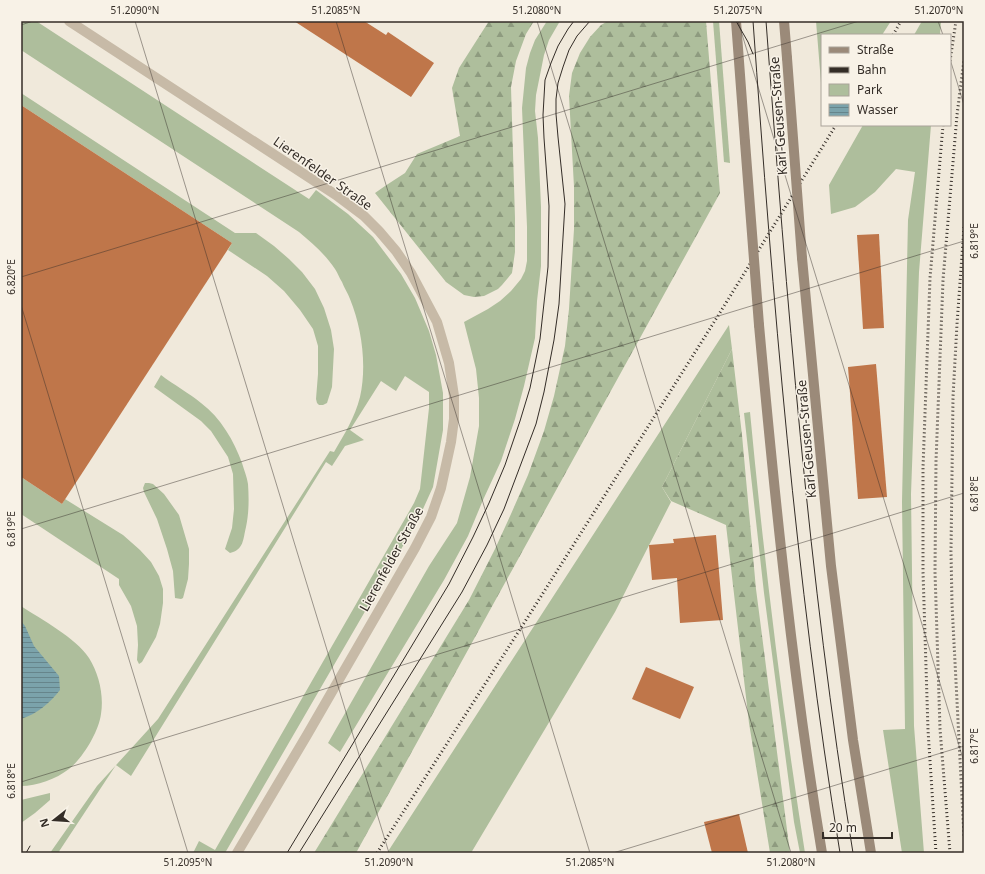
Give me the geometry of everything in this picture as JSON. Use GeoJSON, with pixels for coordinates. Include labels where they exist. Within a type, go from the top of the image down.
{"type":"FeatureCollection","features":[{"type":"Feature","properties":{"kind":"main road"},"geometry":{"type":"LineString","coordinates":[[736,21],[759,325],[771,455],[784,577],[810,777],[822,853]]}},
{"type":"Feature","properties":{"kind":"main road","name":"Karl-Geusen-Straße"},"geometry":{"type":"LineString","coordinates":[[784,21],[802,258],[831,566],[853,740],[871,853]]}},
{"type":"Feature","properties":{"kind":"street","name":"Lierenfelder Straße"},"geometry":{"type":"LineString","coordinates":[[69,21],[336,195],[364,216],[396,251],[411,273],[437,322],[449,363],[454,396],[454,419],[451,442],[441,488],[431,517],[303,742],[237,853]]}},
{"type":"Feature","properties":{"kind":"green space"},"geometry":{"type":"Polygon","coordinates":[[[21,21],[36,21],[309,199],[316,190],[348,214],[373,237],[401,274],[415,298],[429,331],[436,355],[443,393],[443,430],[433,487],[418,520],[225,853],[193,853],[199,841],[215,850],[414,503],[420,489],[429,408],[429,392],[405,376],[396,391],[381,381],[350,430],[364,440],[345,446],[332,466],[326,462],[131,776],[116,765],[158,719],[330,451],[334,452],[338,446],[352,419],[360,397],[363,373],[362,347],[358,322],[349,297],[336,271],[327,258],[318,249],[299,232],[21,50],[21,21]]]}},
{"type":"Feature","properties":{"kind":"green space"},"geometry":{"type":"Polygon","coordinates":[[[489,21],[534,21],[526,34],[516,61],[511,87],[515,218],[515,252],[512,273],[498,289],[484,296],[474,297],[464,295],[446,282],[375,193],[405,173],[417,154],[460,136],[452,88],[459,68],[489,21]]]}},
{"type":"Feature","properties":{"kind":"green space"},"geometry":{"type":"Polygon","coordinates":[[[547,21],[560,21],[549,40],[544,55],[536,95],[535,111],[538,138],[541,207],[541,266],[535,338],[515,419],[501,461],[468,536],[444,580],[340,752],[328,743],[429,566],[457,523],[470,477],[479,426],[479,398],[476,369],[464,322],[500,301],[521,279],[525,271],[527,261],[527,227],[522,108],[526,68],[530,53],[535,40],[547,21]]]}},
{"type":"Feature","properties":{"kind":"green space"},"geometry":{"type":"Polygon","coordinates":[[[608,21],[706,21],[720,193],[356,853],[314,853],[469,600],[511,514],[528,475],[544,431],[554,396],[565,346],[569,309],[574,229],[574,187],[569,96],[572,73],[580,53],[590,37],[601,25],[608,21]]]}},
{"type":"Feature","properties":{"kind":"green space"},"geometry":{"type":"Polygon","coordinates":[[[713,21],[719,21],[730,163],[724,162],[713,21]]]}},
{"type":"Feature","properties":{"kind":"green space"},"geometry":{"type":"Polygon","coordinates":[[[816,21],[891,21],[883,34],[821,34],[821,83],[816,21]]]}},
{"type":"Feature","properties":{"kind":"green space"},"geometry":{"type":"Polygon","coordinates":[[[922,21],[941,21],[940,34],[915,34],[922,21]]]}},
{"type":"Feature","properties":{"kind":"green space"},"geometry":{"type":"Polygon","coordinates":[[[21,93],[235,233],[256,233],[274,246],[302,272],[315,289],[324,308],[331,330],[334,349],[332,387],[327,403],[319,405],[316,399],[318,346],[313,329],[284,291],[267,276],[228,250],[232,243],[21,105],[21,93]]]}},
{"type":"Feature","properties":{"kind":"green space"},"geometry":{"type":"Polygon","coordinates":[[[862,126],[931,126],[919,272],[911,494],[914,726],[924,853],[902,853],[883,730],[905,729],[902,502],[908,220],[915,172],[896,169],[875,192],[855,207],[831,214],[829,185],[862,126]]]}},
{"type":"Feature","properties":{"kind":"green space"},"geometry":{"type":"Polygon","coordinates":[[[729,325],[732,349],[662,487],[671,502],[615,612],[471,853],[387,853],[729,325]]]}},
{"type":"Feature","properties":{"kind":"green space"},"geometry":{"type":"Polygon","coordinates":[[[732,349],[742,435],[756,589],[790,853],[770,853],[749,723],[726,525],[671,501],[662,487],[732,349]]]}},
{"type":"Feature","properties":{"kind":"green space"},"geometry":{"type":"Polygon","coordinates":[[[161,375],[196,399],[215,416],[231,438],[239,455],[248,481],[248,506],[247,522],[243,540],[240,547],[235,552],[230,553],[225,549],[232,528],[234,509],[233,474],[228,457],[211,431],[201,421],[154,387],[161,375]]]}},
{"type":"Feature","properties":{"kind":"green space"},"geometry":{"type":"Polygon","coordinates":[[[750,412],[774,633],[805,853],[800,853],[794,822],[764,593],[744,413],[750,412]]]}},
{"type":"Feature","properties":{"kind":"green space"},"geometry":{"type":"Polygon","coordinates":[[[21,477],[62,504],[65,499],[123,535],[151,562],[159,576],[163,589],[163,603],[160,624],[156,637],[142,662],[139,664],[137,660],[137,626],[131,606],[119,585],[119,579],[21,514],[21,477]]]}},
{"type":"Feature","properties":{"kind":"green space"},"geometry":{"type":"Polygon","coordinates":[[[145,483],[153,484],[164,494],[179,515],[189,549],[188,579],[183,598],[181,599],[175,598],[173,571],[157,519],[144,492],[143,488],[145,483]]]}},
{"type":"Feature","properties":{"kind":"green space"},"geometry":{"type":"Polygon","coordinates":[[[21,606],[58,629],[83,650],[96,671],[100,685],[102,707],[100,721],[90,744],[80,758],[69,769],[52,779],[33,785],[21,786],[21,606]]]}},
{"type":"Feature","properties":{"kind":"green space"},"geometry":{"type":"Polygon","coordinates":[[[116,765],[58,853],[50,853],[97,786],[116,765]]]}},
{"type":"Feature","properties":{"kind":"green space"},"geometry":{"type":"Polygon","coordinates":[[[50,793],[50,800],[21,823],[21,800],[50,793]]]}},
{"type":"Feature","properties":{"kind":"water"},"geometry":{"type":"Polygon","coordinates":[[[21,621],[25,626],[34,646],[59,676],[60,690],[43,708],[21,719],[21,621]]]}},
{"type":"Feature","properties":{"kind":"building"},"geometry":{"type":"Polygon","coordinates":[[[294,21],[364,21],[386,35],[388,32],[434,63],[411,97],[294,21]]]}},
{"type":"Feature","properties":{"kind":"building"},"geometry":{"type":"Polygon","coordinates":[[[21,105],[232,243],[62,504],[21,477],[21,105]]]}},
{"type":"Feature","properties":{"kind":"building"},"geometry":{"type":"Polygon","coordinates":[[[879,234],[884,328],[863,329],[857,235],[879,234]]]}},
{"type":"Feature","properties":{"kind":"building"},"geometry":{"type":"Polygon","coordinates":[[[876,364],[887,497],[858,499],[848,367],[876,364]]]}},
{"type":"Feature","properties":{"kind":"building"},"geometry":{"type":"Polygon","coordinates":[[[716,535],[723,620],[680,623],[677,578],[652,580],[649,545],[674,543],[673,539],[716,535]]]}},
{"type":"Feature","properties":{"kind":"building"},"geometry":{"type":"Polygon","coordinates":[[[646,667],[694,687],[680,719],[632,699],[646,667]]]}},
{"type":"Feature","properties":{"kind":"building"},"geometry":{"type":"Polygon","coordinates":[[[739,814],[748,853],[712,853],[704,822],[739,814]]]}},
{"type":"Feature","properties":{"kind":"tram line"},"geometry":{"type":"LineString","coordinates":[[287,853],[449,584],[473,537],[505,465],[530,388],[540,339],[548,267],[549,206],[543,115],[545,80],[558,46],[574,21]]}},
{"type":"Feature","properties":{"kind":"tram line"},"geometry":{"type":"LineString","coordinates":[[299,853],[462,592],[504,509],[536,424],[554,340],[559,304],[565,204],[556,114],[558,83],[569,50],[577,36],[590,21]]}},
{"type":"Feature","properties":{"kind":"tram line"},"geometry":{"type":"LineString","coordinates":[[736,21],[753,54]]}},
{"type":"Feature","properties":{"kind":"tram line"},"geometry":{"type":"LineString","coordinates":[[753,21],[777,334],[787,438],[810,646],[840,853]]}},
{"type":"Feature","properties":{"kind":"tram line"},"geometry":{"type":"LineString","coordinates":[[766,21],[800,438],[823,646],[853,853]]}},
{"type":"Feature","properties":{"kind":"tram line"},"geometry":{"type":"LineString","coordinates":[[26,853],[30,846]]}},
{"type":"Feature","properties":{"kind":"railway"},"geometry":{"type":"LineString","coordinates":[[894,34],[901,21]]}},
{"type":"Feature","properties":{"kind":"railway"},"geometry":{"type":"LineString","coordinates":[[951,54],[956,21]]}},
{"type":"Feature","properties":{"kind":"railway"},"geometry":{"type":"LineString","coordinates":[[950,853],[940,729],[935,572],[936,461],[943,280],[957,115],[964,60]]}},
{"type":"Feature","properties":{"kind":"railway"},"geometry":{"type":"LineString","coordinates":[[377,853],[716,319],[835,126]]}},
{"type":"Feature","properties":{"kind":"railway"},"geometry":{"type":"LineString","coordinates":[[936,853],[928,730],[923,572],[923,468],[930,278],[943,126]]}},
{"type":"Feature","properties":{"kind":"railway"},"geometry":{"type":"LineString","coordinates":[[964,227],[953,397],[951,551],[952,604],[964,837]]}}]}
